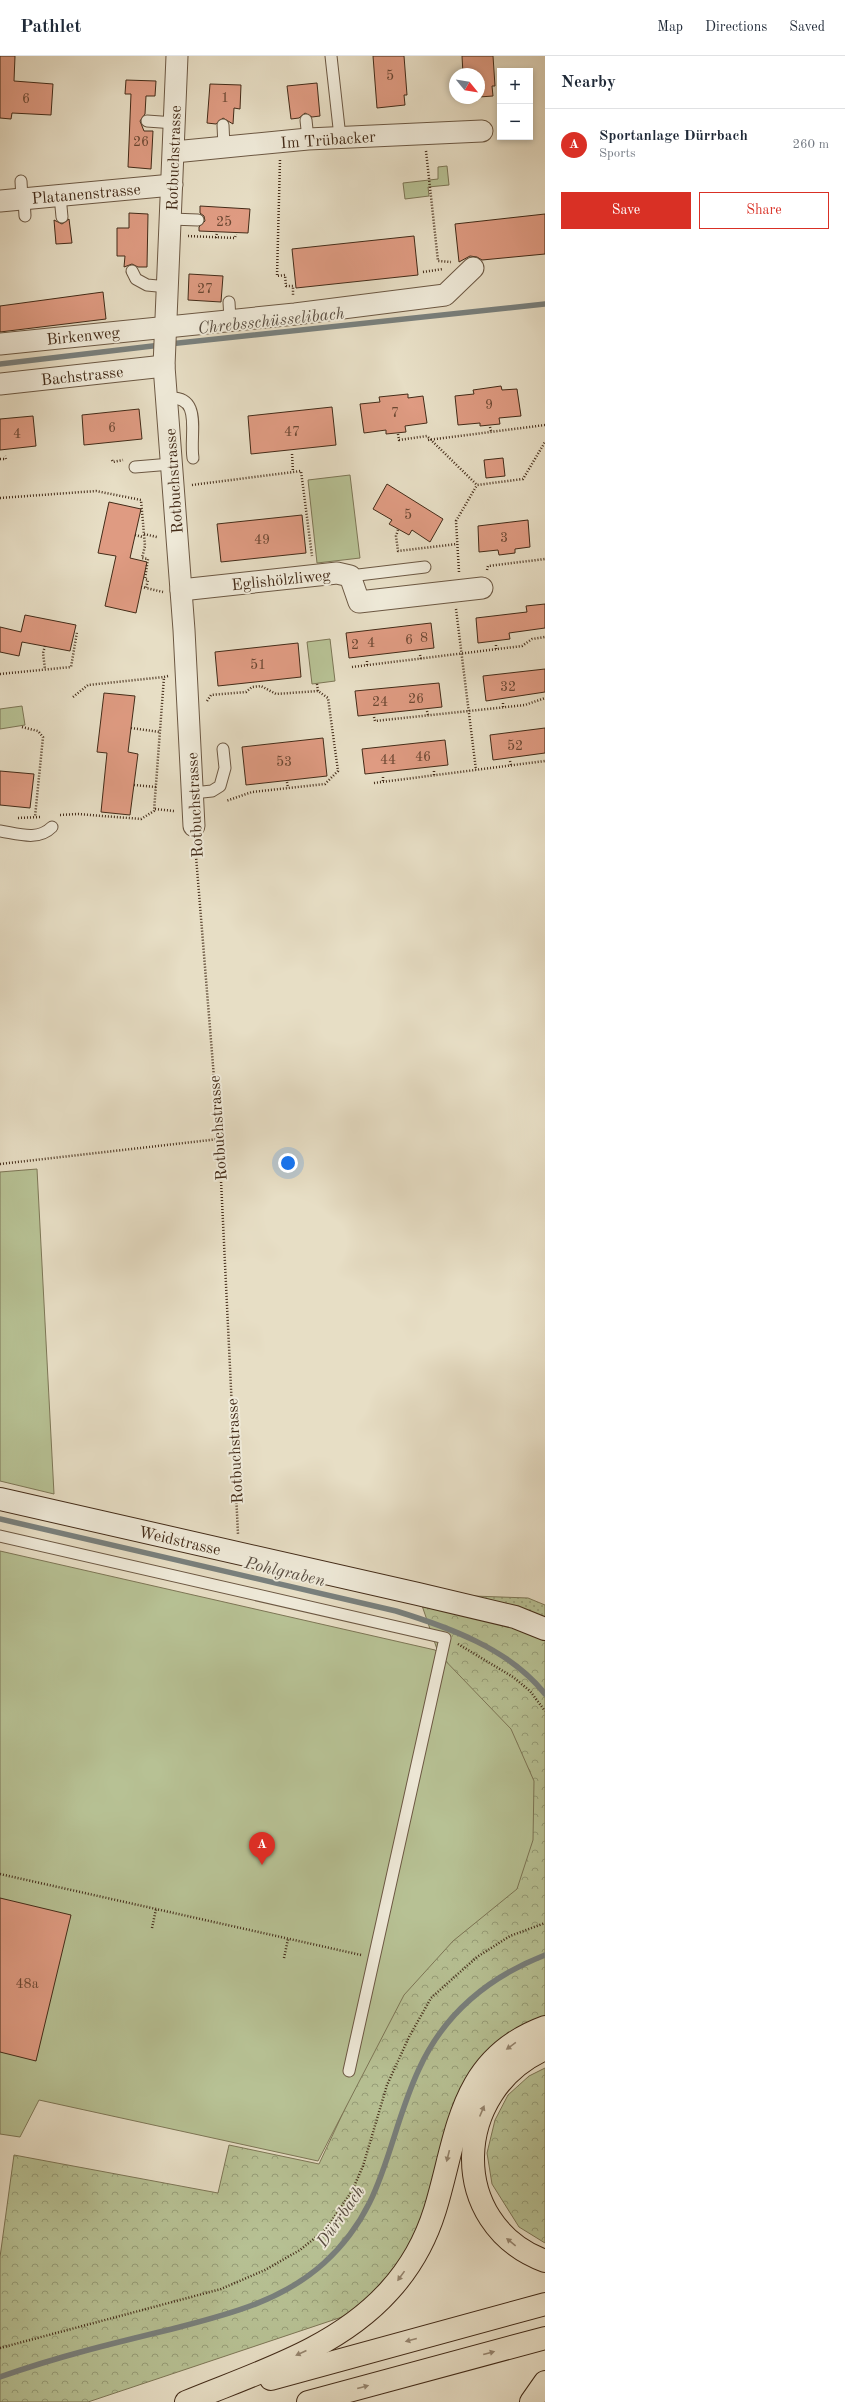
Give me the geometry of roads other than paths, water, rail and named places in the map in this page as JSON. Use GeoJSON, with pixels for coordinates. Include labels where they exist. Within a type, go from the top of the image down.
{"type":"FeatureCollection","features":[{"type":"Feature","properties":{"kind":"highway"},"geometry":{"type":"LineString","coordinates":[[186,2402],[307,2350],[360,2318],[389,2291],[412,2259],[428,2227],[457,2124],[468,2096],[483,2072],[496,2057],[518,2041],[545,2027]]}},
{"type":"Feature","properties":{"kind":"highway"},"geometry":{"type":"LineString","coordinates":[[545,2049],[514,2068],[488,2098],[475,2132],[473,2165],[479,2196],[493,2222],[512,2243],[545,2262]]}},
{"type":"Feature","properties":{"kind":"highway"},"geometry":{"type":"LineString","coordinates":[[191,2402],[545,2304]]}},
{"type":"Feature","properties":{"kind":"highway"},"geometry":{"type":"LineString","coordinates":[[308,2402],[545,2338]]}},
{"type":"Feature","properties":{"kind":"highway"},"geometry":{"type":"LineString","coordinates":[[531,2402],[545,2382]]}},
{"type":"Feature","properties":{"kind":"main road","name":"Weidstrasse"},"geometry":{"type":"LineString","coordinates":[[0,1499],[515,1617],[545,1629]]}},
{"type":"Feature","properties":{"kind":"street","name":"Rotbuchstrasse"},"geometry":{"type":"LineString","coordinates":[[177,56],[165,362],[172,464],[178,631],[186,675],[194,826]]}},
{"type":"Feature","properties":{"kind":"street","name":"Im Trübacker"},"geometry":{"type":"LineString","coordinates":[[174,152],[224,147],[307,129],[340,137],[482,131]]}},
{"type":"Feature","properties":{"kind":"street","name":"Platanenstrasse"},"geometry":{"type":"LineString","coordinates":[[15,201],[172,185]]}},
{"type":"Feature","properties":{"kind":"street","name":"Birkenweg"},"geometry":{"type":"LineString","coordinates":[[0,344],[166,331],[229,311],[445,295],[473,268]]}},
{"type":"Feature","properties":{"kind":"street","name":"Bachstrasse"},"geometry":{"type":"LineString","coordinates":[[0,384],[165,362]]}},
{"type":"Feature","properties":{"kind":"street","name":"Eglishölzliweg"},"geometry":{"type":"LineString","coordinates":[[176,592],[337,573],[350,576],[359,602],[482,588]]}},
{"type":"Feature","properties":{"kind":"lane"},"geometry":{"type":"LineString","coordinates":[[332,56],[340,137]]}},
{"type":"Feature","properties":{"kind":"lane"},"geometry":{"type":"LineString","coordinates":[[147,121],[175,123]]}},
{"type":"Feature","properties":{"kind":"lane"},"geometry":{"type":"LineString","coordinates":[[223,125],[224,147]]}},
{"type":"Feature","properties":{"kind":"lane"},"geometry":{"type":"LineString","coordinates":[[60,196],[62,217]]}},
{"type":"Feature","properties":{"kind":"lane"},"geometry":{"type":"LineString","coordinates":[[171,219],[198,220]]}},
{"type":"Feature","properties":{"kind":"lane"},"geometry":{"type":"LineString","coordinates":[[132,271],[136,279],[147,285],[168,287]]}},
{"type":"Feature","properties":{"kind":"lane"},"geometry":{"type":"LineString","coordinates":[[167,398],[176,397],[186,401],[191,408],[193,458]]}},
{"type":"Feature","properties":{"kind":"lane"},"geometry":{"type":"LineString","coordinates":[[135,467],[172,464]]}},
{"type":"Feature","properties":{"kind":"lane"},"geometry":{"type":"LineString","coordinates":[[350,576],[426,567]]}},
{"type":"Feature","properties":{"kind":"lane"},"geometry":{"type":"LineString","coordinates":[[193,793],[212,791],[220,786],[225,768],[223,750]]}},
{"type":"Feature","properties":{"kind":"lane"},"geometry":{"type":"LineString","coordinates":[[0,831],[36,836],[45,834],[52,827]]}},
{"type":"Feature","properties":{"kind":"lane"},"geometry":{"type":"LineString","coordinates":[[0,1536],[445,1638],[349,2071]]}},
{"type":"Feature","properties":{"kind":"waterway","name":"Chrebsschüsselibach"},"geometry":{"type":"LineString","coordinates":[[169,344],[545,304]]}},
{"type":"Feature","properties":{"kind":"waterway","name":"Chrebsschüsselibach"},"geometry":{"type":"LineString","coordinates":[[0,364],[161,345]]}},
{"type":"Feature","properties":{"kind":"waterway","name":"Pohlgraben"},"geometry":{"type":"LineString","coordinates":[[0,1519],[396,1611],[416,1617],[457,1632],[496,1652],[531,1678],[545,1694]]}},
{"type":"Feature","properties":{"kind":"waterway","name":"Dürrbach"},"geometry":{"type":"LineString","coordinates":[[0,2377],[107,2345],[192,2324],[252,2305],[290,2288],[324,2263],[345,2241],[361,2219],[383,2171],[408,2095],[419,2069],[429,2049],[441,2031],[470,2000],[487,1986],[505,1974],[545,1955]]}},
{"type":"Feature","properties":{"kind":"place","name":"Sportanlage Dürrbach"},"geometry":{"type":"Point","coordinates":[262,1865]}}]}
